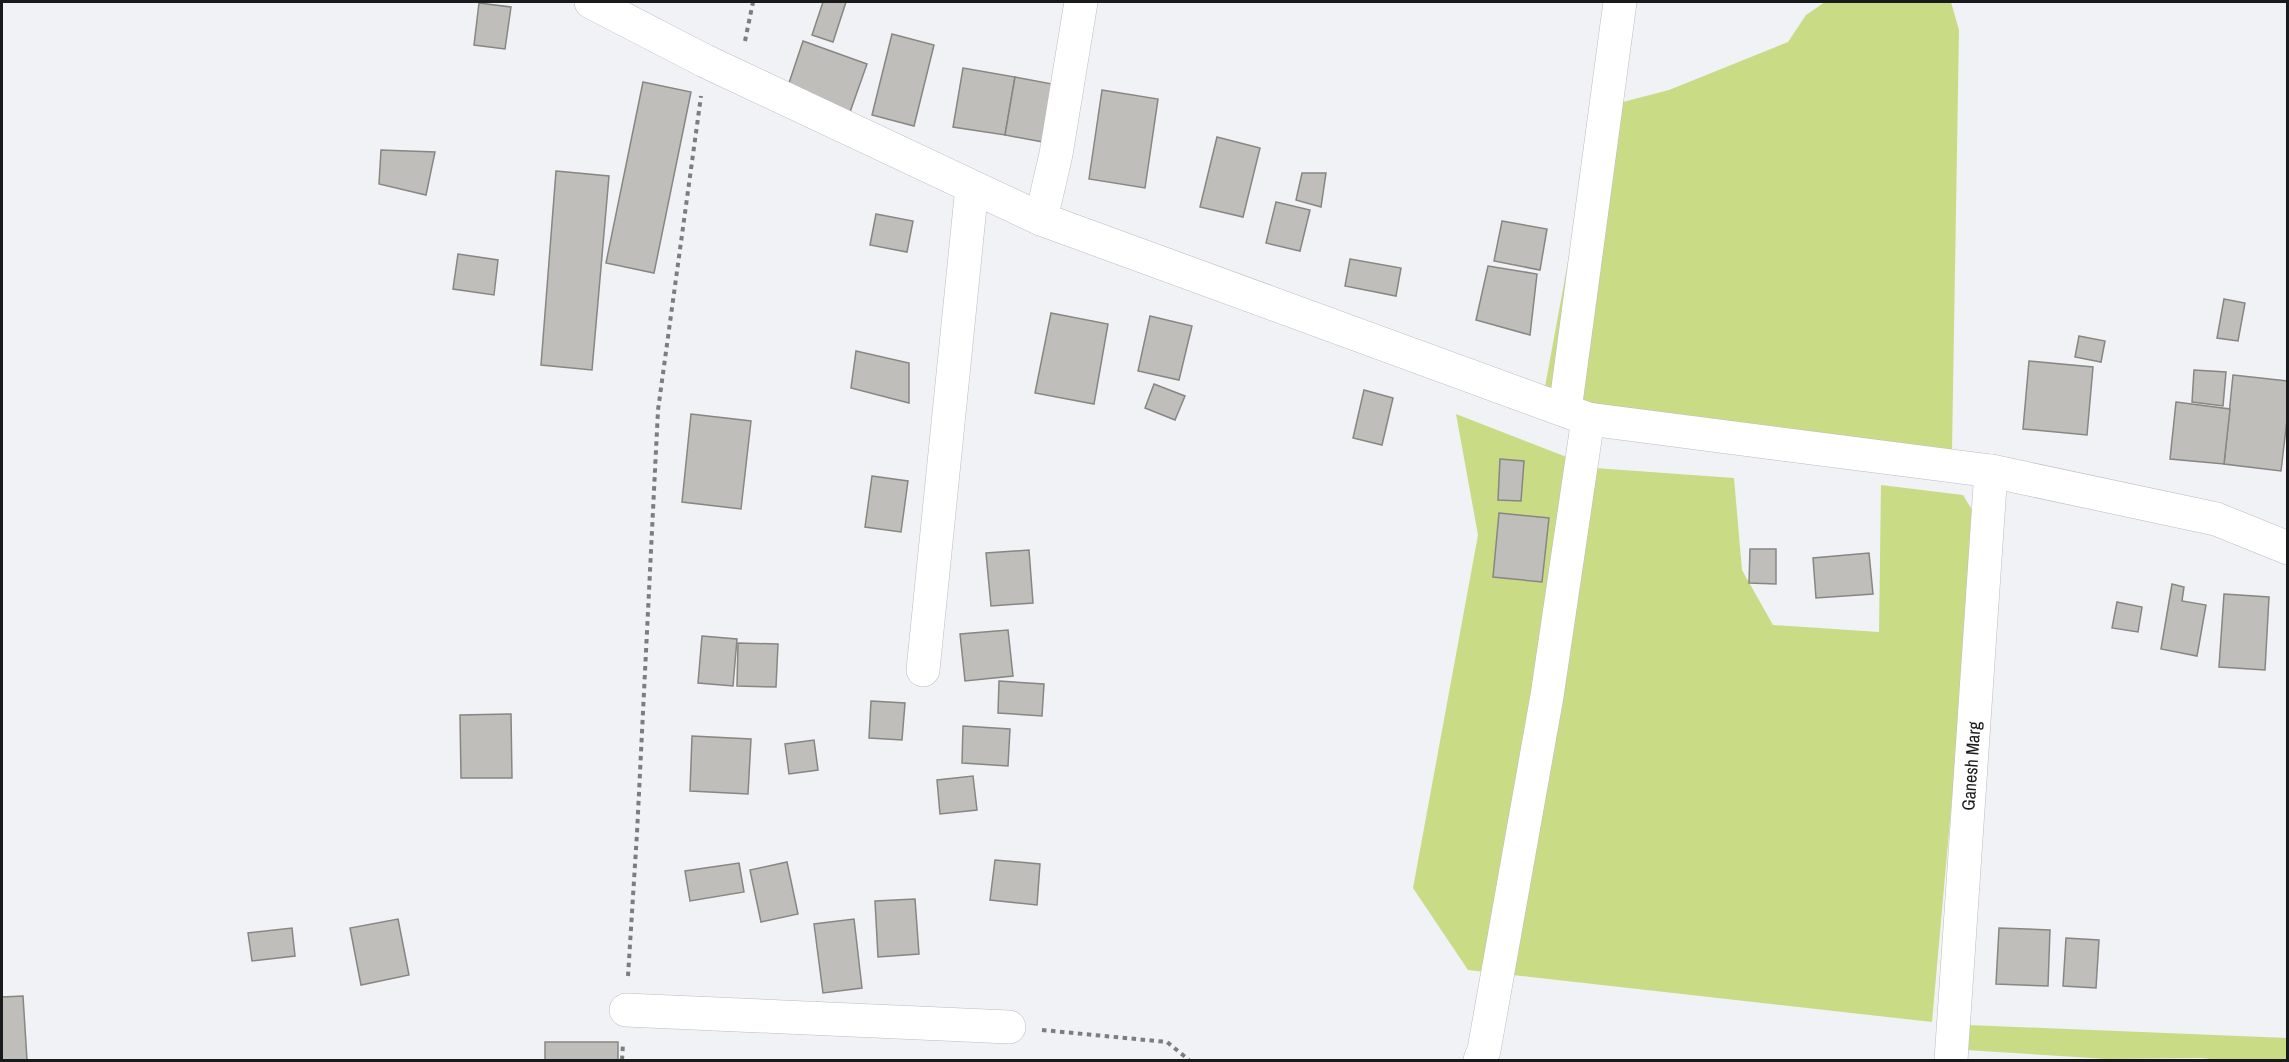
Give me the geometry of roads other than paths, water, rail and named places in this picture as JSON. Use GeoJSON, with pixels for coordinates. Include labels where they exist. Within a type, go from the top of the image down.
{"type":"FeatureCollection","features":[{"type":"Feature","properties":{"kind":"street"},"geometry":{"type":"LineString","coordinates":[[591,2],[705,62],[1041,219],[1576,415],[1991,471],[2216,519],[2288,548]]}},
{"type":"Feature","properties":{"kind":"street"},"geometry":{"type":"LineString","coordinates":[[1041,219],[1056,154],[1081,2]]}},
{"type":"Feature","properties":{"kind":"street"},"geometry":{"type":"LineString","coordinates":[[1480,1060],[1484,1050],[1547,696],[1620,2]]}},
{"type":"Feature","properties":{"kind":"street"},"geometry":{"type":"LineString","coordinates":[[922,670],[972,187]]}},
{"type":"Feature","properties":{"kind":"street","name":"Ganesh Marg"},"geometry":{"type":"LineString","coordinates":[[1951,1060],[1991,471]]}},
{"type":"Feature","properties":{"kind":"street"},"geometry":{"type":"LineString","coordinates":[[626,1010],[1009,1027]]}}]}
